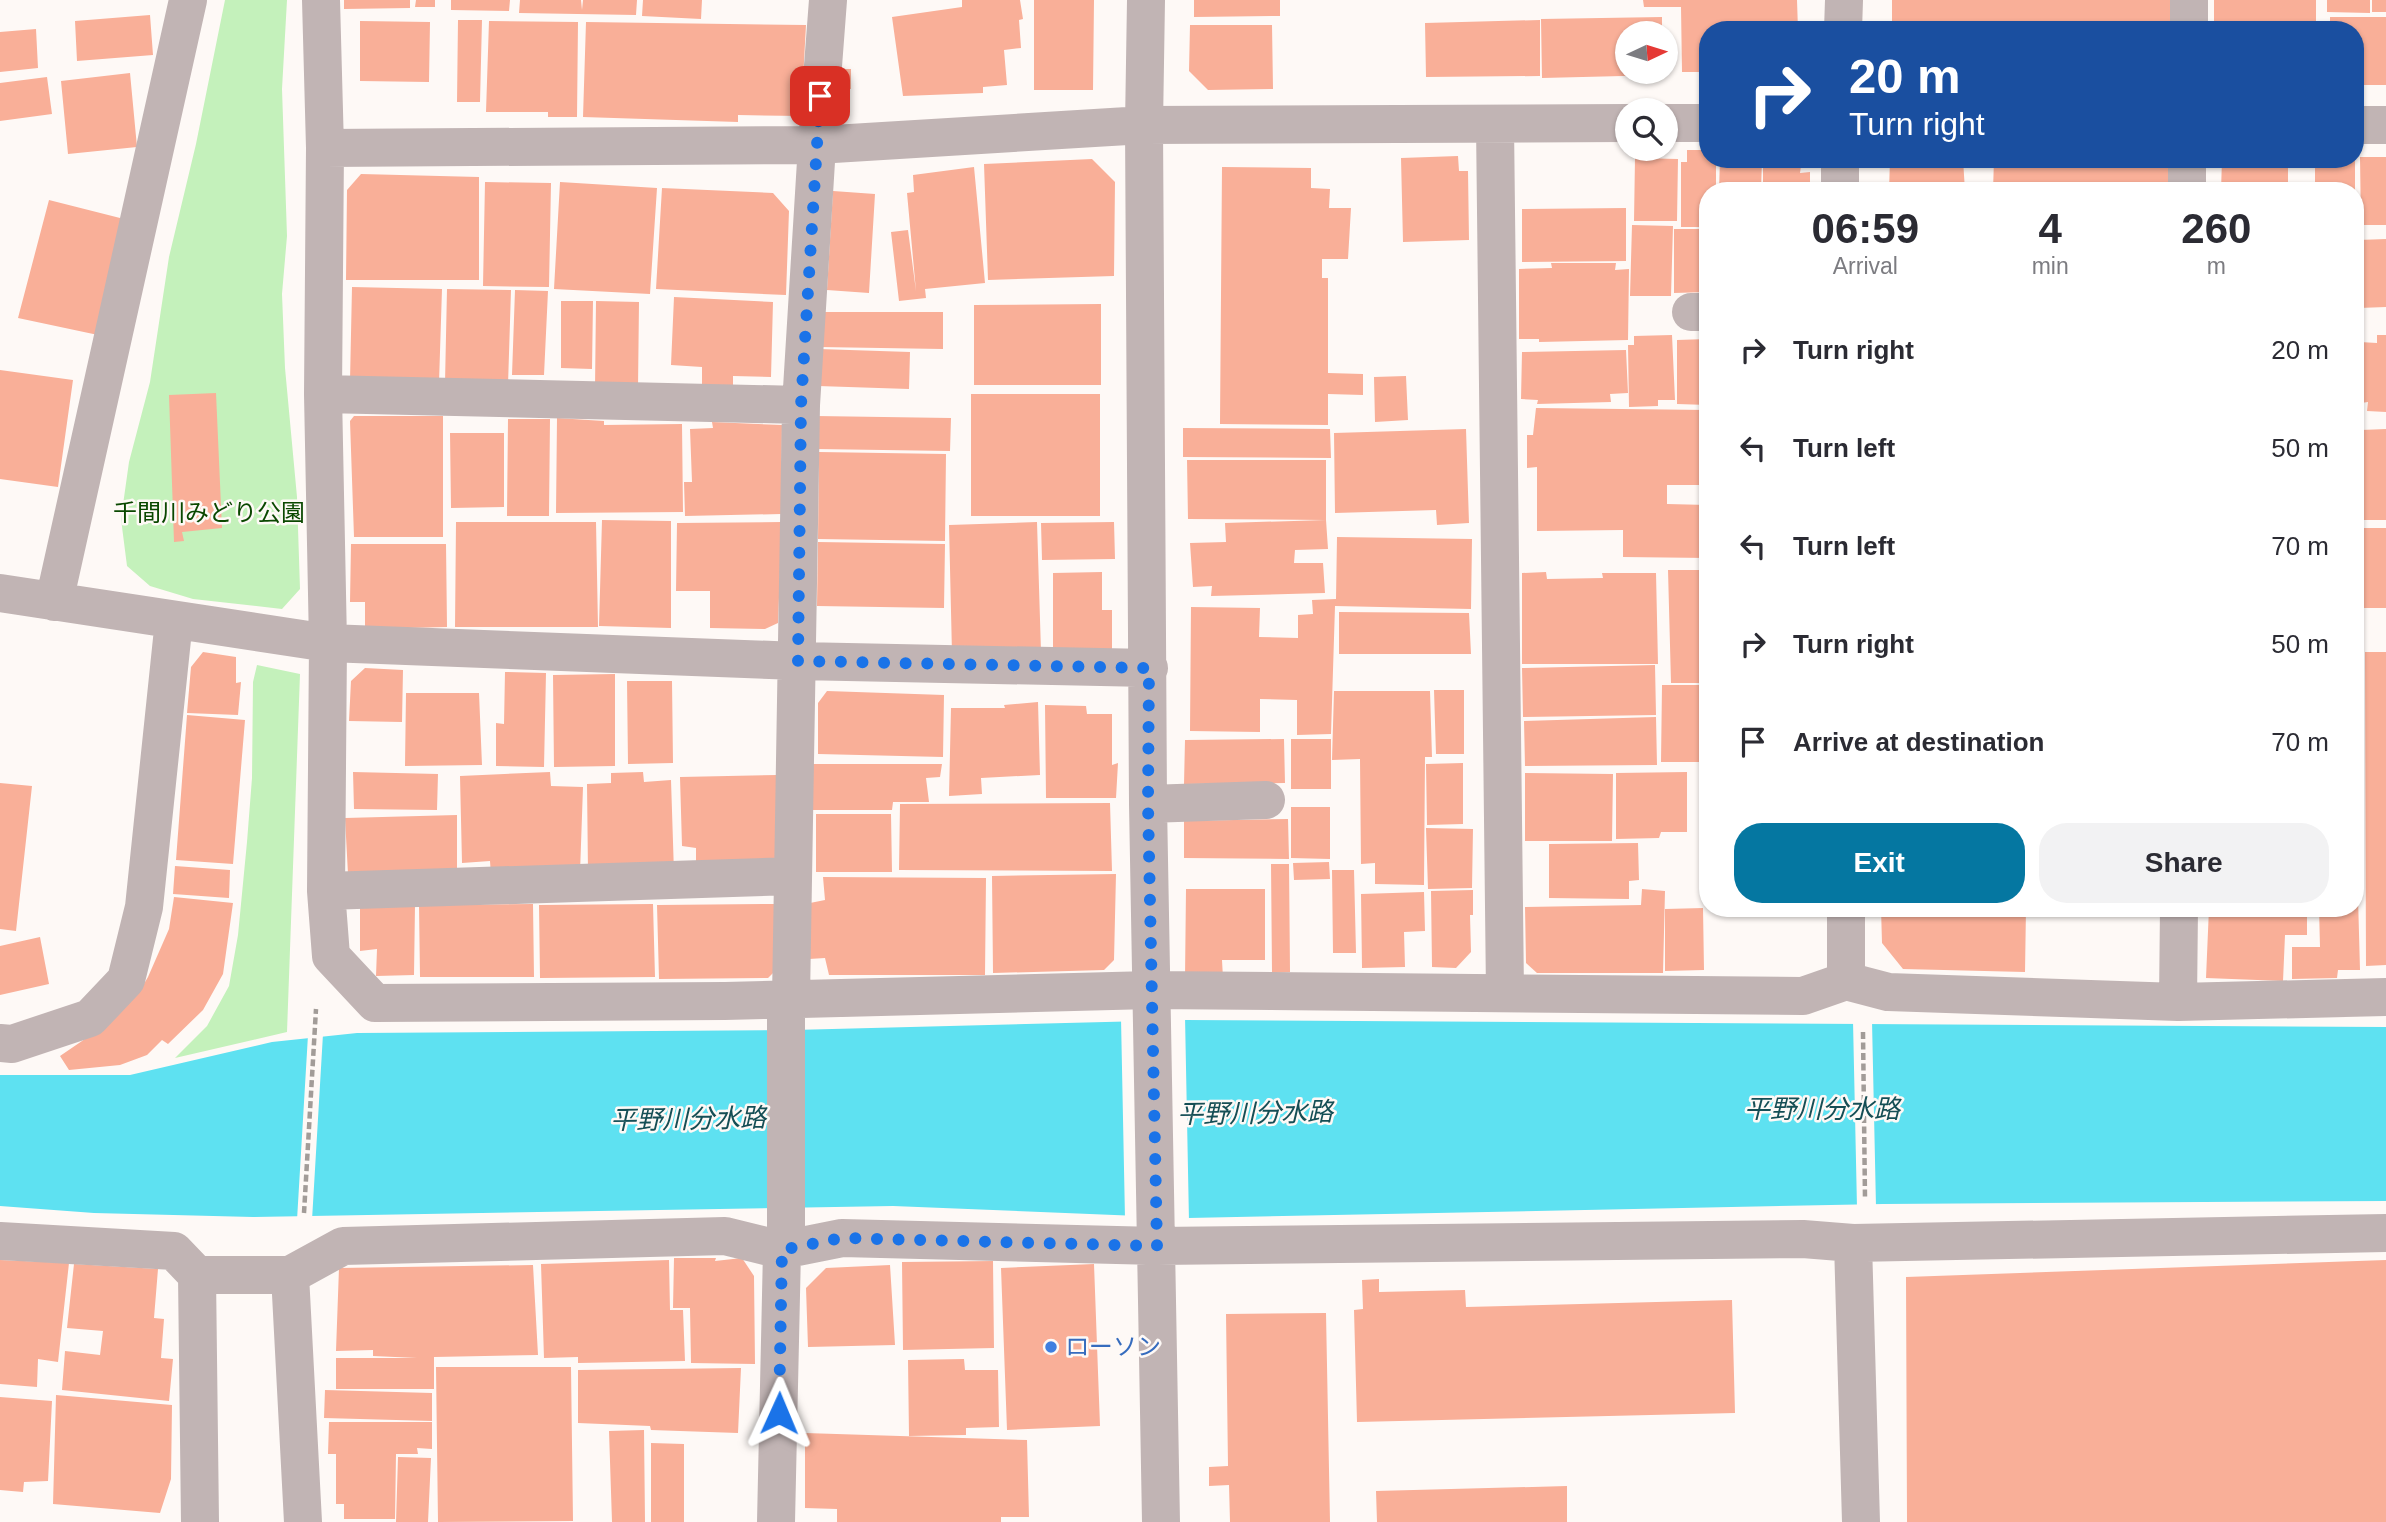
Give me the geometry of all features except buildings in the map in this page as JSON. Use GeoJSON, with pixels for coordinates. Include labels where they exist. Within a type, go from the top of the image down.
{"type":"FeatureCollection","features":[{"type":"Feature","properties":{"kind":"street"},"geometry":{"type":"LineString","coordinates":[[54,602],[188,0]]}},
{"type":"Feature","properties":{"kind":"street"},"geometry":{"type":"LineString","coordinates":[[321,0],[325,148],[323,394],[328,643],[326,891],[331,956],[375,1003],[789,1008],[1505,993],[1803,996],[1846,981],[1888,992],[2178,1002],[2386,998]]}},
{"type":"Feature","properties":{"kind":"street"},"geometry":{"type":"LineString","coordinates":[[776,1522],[798,661],[801,405],[828,0]]}},
{"type":"Feature","properties":{"kind":"street"},"geometry":{"type":"LineString","coordinates":[[1146,0],[1144,125],[1148,804],[1161,1522]]}},
{"type":"Feature","properties":{"kind":"street"},"geometry":{"type":"LineString","coordinates":[[1843,21],[1844,0]]}},
{"type":"Feature","properties":{"kind":"street"},"geometry":{"type":"LineString","coordinates":[[2189,0],[2189,21]]}},
{"type":"Feature","properties":{"kind":"street"},"geometry":{"type":"LineString","coordinates":[[325,148],[817,145],[1144,125],[1615,123]]}},
{"type":"Feature","properties":{"kind":"street"},"geometry":{"type":"LineString","coordinates":[[1678,123],[1699,123]]}},
{"type":"Feature","properties":{"kind":"street"},"geometry":{"type":"LineString","coordinates":[[1494,124],[1505,993]]}},
{"type":"Feature","properties":{"kind":"street"},"geometry":{"type":"LineString","coordinates":[[2364,125],[2386,125]]}},
{"type":"Feature","properties":{"kind":"street"},"geometry":{"type":"LineString","coordinates":[[323,394],[801,405]]}},
{"type":"Feature","properties":{"kind":"street"},"geometry":{"type":"LineString","coordinates":[[0,593],[328,643],[798,661],[1149,668]]}},
{"type":"Feature","properties":{"kind":"street"},"geometry":{"type":"LineString","coordinates":[[0,1043],[12,1044],[90,1018],[126,980],[144,907],[174,620]]}},
{"type":"Feature","properties":{"kind":"street"},"geometry":{"type":"LineString","coordinates":[[1148,804],[1266,800]]}},
{"type":"Feature","properties":{"kind":"street"},"geometry":{"type":"LineString","coordinates":[[326,891],[792,876]]}},
{"type":"Feature","properties":{"kind":"street"},"geometry":{"type":"LineString","coordinates":[[1846,917],[1846,981]]}},
{"type":"Feature","properties":{"kind":"street"},"geometry":{"type":"LineString","coordinates":[[2178,1002],[2179,917]]}},
{"type":"Feature","properties":{"kind":"street"},"geometry":{"type":"LineString","coordinates":[[197,1275],[290,1275],[343,1246],[726,1236],[842,1238],[1157,1235],[1803,1239],[1853,1243],[2386,1233]]}},
{"type":"Feature","properties":{"kind":"street"},"geometry":{"type":"LineString","coordinates":[[0,1241],[174,1251],[197,1275],[200,1522]]}},
{"type":"Feature","properties":{"kind":"street"},"geometry":{"type":"LineString","coordinates":[[1853,1243],[1861,1522]]}},
{"type":"Feature","properties":{"kind":"street"},"geometry":{"type":"LineString","coordinates":[[290,1275],[303,1522]]}},
{"type":"Feature","properties":{"kind":"path"},"geometry":{"type":"LineString","coordinates":[[303,1218],[316,1013]]}},
{"type":"Feature","properties":{"kind":"path"},"geometry":{"type":"LineString","coordinates":[[1862,1022],[1866,1206]]}},
{"type":"Feature","properties":{"kind":"green space","name":"千間川みどり公園"},"geometry":{"type":"Polygon","coordinates":[[[225,0],[287,0],[282,89],[287,236],[282,294],[285,368],[297,497],[300,589],[282,609],[193,599],[150,586],[127,566],[121,519],[129,462],[150,382],[169,257],[196,144],[225,0]]]}},
{"type":"Feature","properties":{"kind":"green space"},"geometry":{"type":"Polygon","coordinates":[[[257,665],[300,674],[287,1032],[175,1058],[207,1026],[229,986],[238,935],[247,842],[252,778],[253,682],[257,665]]]}},
{"type":"Feature","properties":{"kind":"water","name":"平野川分水路"},"geometry":{"type":"Polygon","coordinates":[[[1185,1020],[2386,1027],[2386,1201],[1883,1204],[1188,1218],[893,1206],[253,1217],[94,1213],[0,1206],[0,1075],[130,1075],[272,1042],[357,1033],[793,1030],[1185,1020]]]}},
{"type":"Feature","properties":{"kind":"pier"},"geometry":{"type":"Polygon","coordinates":[[[1185,1016],[1189,1222],[1125,1219],[1121,1018],[1185,1016]]]}},
{"type":"Feature","properties":{"kind":"pier"},"geometry":{"type":"Polygon","coordinates":[[[1853,1021],[1872,1021],[1876,1207],[1857,1208],[1853,1021]]]}},
{"type":"Feature","properties":{"kind":"pier"},"geometry":{"type":"Polygon","coordinates":[[[323,1034],[312,1220],[297,1220],[308,1035],[323,1034]]]}},
{"type":"Feature","properties":{"kind":"place","name":"ローソン"},"geometry":{"type":"Point","coordinates":[1051,1347]}},
{"type":"Feature","properties":{"kind":"route"},"geometry":{"type":"LineString","coordinates":[[779,1413],[782,1250],[842,1238],[1157,1246],[1148,804],[1149,668],[798,661],[801,405],[820,96]]}}]}
